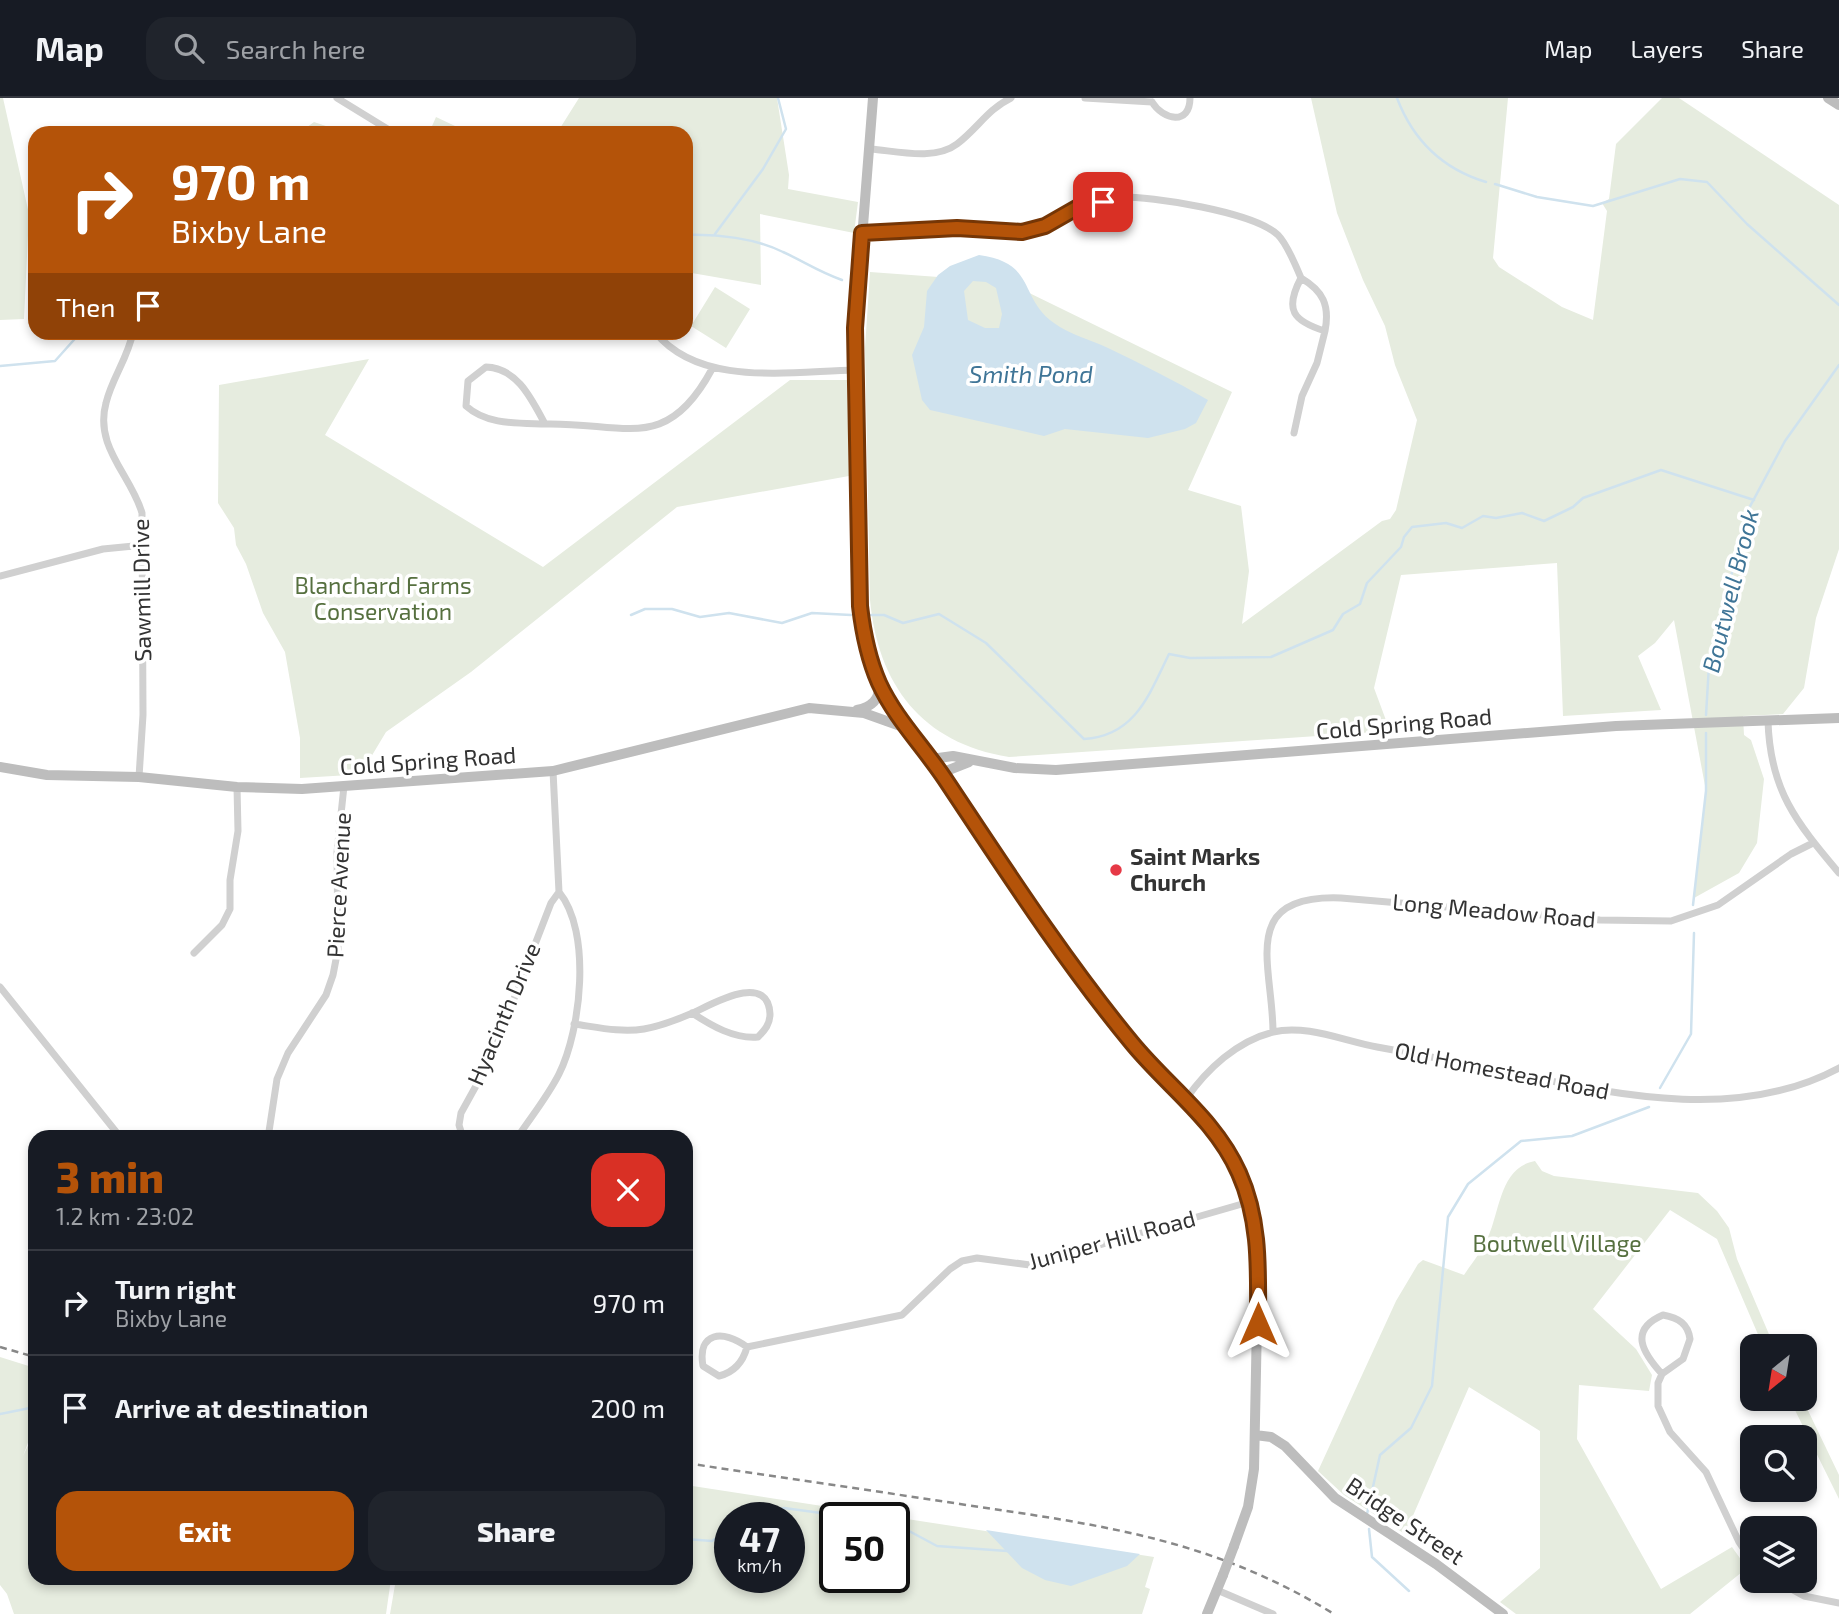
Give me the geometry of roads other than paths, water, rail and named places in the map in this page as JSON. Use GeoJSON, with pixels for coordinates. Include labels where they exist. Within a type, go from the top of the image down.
{"type":"FeatureCollection","features":[{"type":"Feature","properties":{"kind":"main road"},"geometry":{"type":"LineString","coordinates":[[873,98],[855,370],[860,606],[867,647],[878,681],[907,728],[1098,1000],[1139,1051],[1186,1099],[1226,1149],[1240,1175],[1249,1202],[1258,1253],[1255,1435],[1251,1495],[1207,1614]]}},
{"type":"Feature","properties":{"kind":"main road"},"geometry":{"type":"LineString","coordinates":[[1828,98],[1839,105]]}},
{"type":"Feature","properties":{"kind":"main road"},"geometry":{"type":"LineString","coordinates":[[852,711],[869,706],[876,700],[878,681]]}},
{"type":"Feature","properties":{"kind":"main road","name":"Cold Spring Road"},"geometry":{"type":"LineString","coordinates":[[0,767],[47,775],[139,777],[237,787],[302,789],[553,771],[690,739],[783,712],[809,708],[852,711],[907,728]]}},
{"type":"Feature","properties":{"kind":"main road","name":"Cold Spring Road"},"geometry":{"type":"LineString","coordinates":[[931,759],[953,756],[973,761],[1056,770],[1616,726],[1839,718]]}},
{"type":"Feature","properties":{"kind":"main road","name":"Cold Spring Road"},"geometry":{"type":"LineString","coordinates":[[941,773],[955,765],[973,761]]}},
{"type":"Feature","properties":{"kind":"main road","name":"Bridge Street"},"geometry":{"type":"LineString","coordinates":[[1255,1435],[1271,1437],[1285,1446],[1335,1498],[1436,1564],[1503,1614]]}},
{"type":"Feature","properties":{"kind":"street"},"geometry":{"type":"LineString","coordinates":[[337,98],[383,126]]}},
{"type":"Feature","properties":{"kind":"street"},"geometry":{"type":"LineString","coordinates":[[871,149],[928,153],[949,149],[994,107],[1012,98]]}},
{"type":"Feature","properties":{"kind":"street"},"geometry":{"type":"LineString","coordinates":[[1085,98],[1153,100],[1162,115],[1172,119],[1182,116],[1188,110],[1190,98]]}},
{"type":"Feature","properties":{"kind":"street"},"geometry":{"type":"LineString","coordinates":[[862,233],[957,228],[1022,232],[1045,226],[1087,202],[1095,200],[1107,205],[1118,197],[1131,196],[1231,214],[1266,226],[1282,238],[1301,278],[1317,288],[1325,299],[1323,348],[1302,396],[1294,433]]}},
{"type":"Feature","properties":{"kind":"street"},"geometry":{"type":"LineString","coordinates":[[1301,278],[1292,304],[1294,315],[1307,326],[1325,331]]}},
{"type":"Feature","properties":{"kind":"street","name":"Sawmill Drive"},"geometry":{"type":"LineString","coordinates":[[131,340],[128,356],[106,401],[104,420],[113,460],[139,501],[144,545],[143,715],[139,777]]}},
{"type":"Feature","properties":{"kind":"street"},"geometry":{"type":"LineString","coordinates":[[663,340],[675,353],[722,371],[855,370]]}},
{"type":"Feature","properties":{"kind":"street"},"geometry":{"type":"LineString","coordinates":[[545,424],[525,391],[504,369],[486,367],[468,381],[466,406],[477,415],[511,422],[545,424],[599,424],[637,431],[662,425],[690,403],[712,369]]}},
{"type":"Feature","properties":{"kind":"street"},"geometry":{"type":"LineString","coordinates":[[0,576],[33,570],[93,552],[144,545]]}},
{"type":"Feature","properties":{"kind":"street"},"geometry":{"type":"LineString","coordinates":[[1768,721],[1769,755],[1778,785],[1813,843],[1839,873]]}},
{"type":"Feature","properties":{"kind":"street","name":"Hyacinth Drive"},"geometry":{"type":"LineString","coordinates":[[522,1130],[559,1075],[574,1024],[579,947],[569,904],[559,892],[553,771]]}},
{"type":"Feature","properties":{"kind":"street","name":"Pierce Avenue"},"geometry":{"type":"LineString","coordinates":[[269,1130],[277,1079],[288,1053],[326,995],[333,975],[338,949],[337,852],[344,786]]}},
{"type":"Feature","properties":{"kind":"street"},"geometry":{"type":"LineString","coordinates":[[194,953],[222,925],[230,909],[230,880],[238,831],[237,787]]}},
{"type":"Feature","properties":{"kind":"street","name":"Long Meadow Road"},"geometry":{"type":"LineString","coordinates":[[1273,1032],[1266,943],[1276,920],[1299,901],[1341,898],[1600,920],[1671,921],[1718,905],[1791,854],[1813,843]]}},
{"type":"Feature","properties":{"kind":"street","name":"Hyacinth Drive"},"geometry":{"type":"LineString","coordinates":[[461,1130],[461,1113],[482,1075],[551,903],[559,892]]}},
{"type":"Feature","properties":{"kind":"street"},"geometry":{"type":"LineString","coordinates":[[0,987],[115,1130]]}},
{"type":"Feature","properties":{"kind":"street"},"geometry":{"type":"LineString","coordinates":[[574,1024],[643,1030],[692,1013],[735,993],[750,992],[763,997],[770,1010],[770,1020],[758,1037],[748,1038],[714,1026],[692,1013]]}},
{"type":"Feature","properties":{"kind":"street","name":"Old Homestead Road"},"geometry":{"type":"LineString","coordinates":[[1186,1099],[1231,1052],[1273,1032],[1302,1031],[1568,1086],[1649,1097],[1696,1099],[1763,1095],[1793,1089],[1839,1068]]}},
{"type":"Feature","properties":{"kind":"street","name":"Juniper Hill Road"},"geometry":{"type":"LineString","coordinates":[[747,1347],[738,1366],[727,1374],[719,1376],[703,1366],[700,1351],[707,1340],[714,1337],[727,1336],[747,1347],[902,1315],[913,1308],[950,1269],[962,1261],[977,1258],[1030,1265],[1249,1202]]}},
{"type":"Feature","properties":{"kind":"street"},"geometry":{"type":"LineString","coordinates":[[1662,1374],[1647,1357],[1642,1336],[1646,1326],[1663,1315],[1683,1323],[1690,1339],[1683,1359],[1662,1374],[1657,1393],[1662,1419],[1706,1472],[1740,1543]]}},
{"type":"Feature","properties":{"kind":"street"},"geometry":{"type":"LineString","coordinates":[[1217,1590],[1273,1614]]}},
{"type":"Feature","properties":{"kind":"street"},"geometry":{"type":"LineString","coordinates":[[1799,1593],[1839,1603]]}},
{"type":"Feature","properties":{"kind":"water","name":"Smith Pond"},"geometry":{"type":"Polygon","coordinates":[[[979,255],[1010,265],[1025,282],[1035,303],[1054,323],[1146,366],[1208,400],[1196,423],[1185,429],[1148,438],[1065,429],[1044,436],[930,410],[922,400],[912,355],[924,327],[927,291],[938,275],[950,266],[979,255]],[[973,281],[964,291],[968,320],[985,328],[999,328],[1002,314],[996,288],[986,282],[973,281]]]}},
{"type":"Feature","properties":{"kind":"water"},"geometry":{"type":"Polygon","coordinates":[[[986,1530],[1140,1554],[1127,1566],[1071,1586],[1045,1580],[1022,1568],[986,1530]]]}},
{"type":"Feature","properties":{"kind":"waterway"},"geometry":{"type":"LineString","coordinates":[[715,234],[763,169],[786,129],[778,98]]}},
{"type":"Feature","properties":{"kind":"waterway"},"geometry":{"type":"LineString","coordinates":[[1397,98],[1412,127],[1431,151],[1456,169],[1486,182]]}},
{"type":"Feature","properties":{"kind":"waterway"},"geometry":{"type":"LineString","coordinates":[[1495,184],[1537,197],[1593,206],[1680,179],[1707,182],[1747,224],[1839,305]]}},
{"type":"Feature","properties":{"kind":"waterway"},"geometry":{"type":"LineString","coordinates":[[693,235],[723,236],[760,243],[842,280]]}},
{"type":"Feature","properties":{"kind":"waterway"},"geometry":{"type":"LineString","coordinates":[[0,366],[55,361],[74,340]]}},
{"type":"Feature","properties":{"kind":"waterway","name":"Boutwell Brook"},"geometry":{"type":"LineString","coordinates":[[1706,715],[1709,665],[1747,512],[1785,441],[1839,365]]}},
{"type":"Feature","properties":{"kind":"waterway"},"geometry":{"type":"LineString","coordinates":[[871,615],[884,615],[903,623],[939,614],[986,643],[1084,739],[1101,736],[1128,722],[1147,698],[1169,654],[1190,658],[1271,657],[1333,630],[1343,614],[1360,604],[1367,583],[1401,547],[1404,537],[1412,527],[1446,523],[1462,528],[1483,516],[1496,518],[1522,513],[1544,521],[1573,507],[1583,498],[1661,470],[1754,500]]}},
{"type":"Feature","properties":{"kind":"waterway"},"geometry":{"type":"LineString","coordinates":[[631,615],[645,609],[672,609],[700,617],[729,613],[782,623],[812,613],[851,615]]}},
{"type":"Feature","properties":{"kind":"waterway","name":"Boutwell Brook"},"geometry":{"type":"LineString","coordinates":[[1693,905],[1706,791],[1706,733]]}},
{"type":"Feature","properties":{"kind":"waterway","name":"Boutwell Brook"},"geometry":{"type":"LineString","coordinates":[[1660,1088],[1691,1034],[1694,933]]}},
{"type":"Feature","properties":{"kind":"waterway","name":"Boutwell Brook"},"geometry":{"type":"LineString","coordinates":[[1367,1514],[1380,1455],[1411,1428],[1432,1386],[1448,1217],[1468,1184],[1521,1141],[1572,1136],[1649,1107]]}},
{"type":"Feature","properties":{"kind":"waterway"},"geometry":{"type":"LineString","coordinates":[[0,1414],[28,1408]]}},
{"type":"Feature","properties":{"kind":"waterway"},"geometry":{"type":"LineString","coordinates":[[805,1511],[819,1513]]}},
{"type":"Feature","properties":{"kind":"waterway","name":"Boutwell Brook"},"geometry":{"type":"LineString","coordinates":[[1369,1529],[1372,1557],[1409,1591]]}},
{"type":"Feature","properties":{"kind":"waterway"},"geometry":{"type":"LineString","coordinates":[[910,1532],[937,1546],[1007,1551]]}},
{"type":"Feature","properties":{"kind":"waterway"},"geometry":{"type":"LineString","coordinates":[[693,1540],[714,1540]]}},
{"type":"Feature","properties":{"kind":"railway"},"geometry":{"type":"LineString","coordinates":[[0,1347],[28,1355]]}},
{"type":"Feature","properties":{"kind":"railway"},"geometry":{"type":"LineString","coordinates":[[693,1464],[1060,1519],[1153,1538],[1243,1568],[1288,1588],[1334,1614]]}},
{"type":"Feature","properties":{"kind":"place","name":"Saint Marks Church"},"geometry":{"type":"Point","coordinates":[1116,870]}},
{"type":"Feature","properties":{"kind":"park label","name":"Blanchard Farms Conservation"},"geometry":{"type":"Point","coordinates":[383,599]}},
{"type":"Feature","properties":{"kind":"park label","name":"Boutwell Village"},"geometry":{"type":"Point","coordinates":[1557,1244]}}]}
